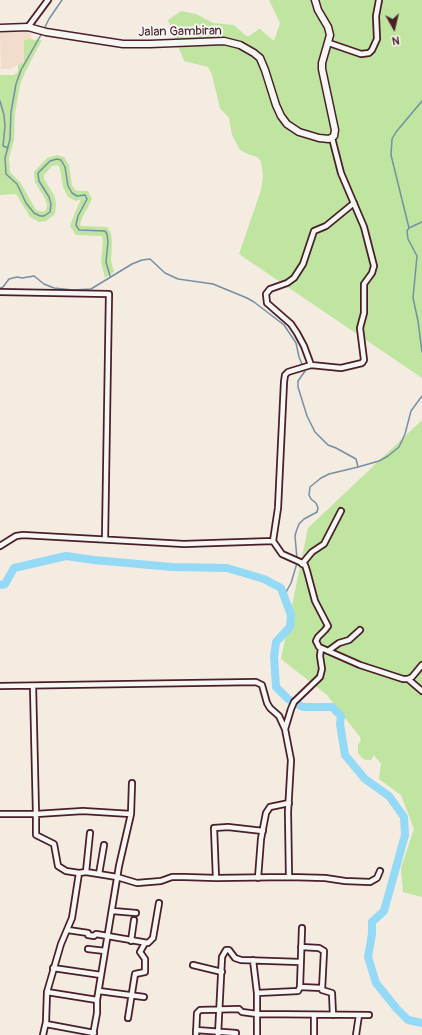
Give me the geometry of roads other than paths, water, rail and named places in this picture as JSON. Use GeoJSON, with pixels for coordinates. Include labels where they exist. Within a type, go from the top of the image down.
{"type":"FeatureCollection","features":[{"type":"Feature","properties":{"kind":"street"},"geometry":{"type":"LineString","coordinates":[[28,28],[48,0]]}},
{"type":"Feature","properties":{"kind":"street"},"geometry":{"type":"LineString","coordinates":[[315,0],[318,10],[328,27],[330,35],[329,43],[322,63],[322,69],[335,130],[332,138],[341,173],[364,227],[374,266],[372,273],[364,284],[364,312],[360,328],[364,360],[362,363],[341,368],[306,367],[288,372],[285,375],[281,472],[278,508],[273,540],[282,554],[305,565],[315,601],[328,626],[318,637],[316,641],[317,644],[321,648],[360,666],[403,679],[408,679],[422,691]]}},
{"type":"Feature","properties":{"kind":"street"},"geometry":{"type":"LineString","coordinates":[[329,43],[361,54],[369,53],[377,39],[376,16],[379,0]]}},
{"type":"Feature","properties":{"kind":"street","name":"Jalan Gambiran"},"geometry":{"type":"LineString","coordinates":[[0,28],[28,28],[123,44],[224,41],[240,45],[260,58],[276,105],[281,116],[288,124],[293,129],[309,136],[324,139],[332,138]]}},
{"type":"Feature","properties":{"kind":"street"},"geometry":{"type":"LineString","coordinates":[[306,367],[304,346],[297,333],[291,324],[267,302],[265,298],[266,294],[270,289],[287,283],[294,278],[303,264],[312,233],[326,226],[354,203]]}},
{"type":"Feature","properties":{"kind":"street"},"geometry":{"type":"LineString","coordinates":[[0,292],[109,294],[105,539]]}},
{"type":"Feature","properties":{"kind":"street"},"geometry":{"type":"LineString","coordinates":[[299,562],[324,544],[341,511]]}},
{"type":"Feature","properties":{"kind":"street"},"geometry":{"type":"LineString","coordinates":[[0,546],[16,536],[23,535],[184,544],[273,540]]}},
{"type":"Feature","properties":{"kind":"street"},"geometry":{"type":"LineString","coordinates":[[328,651],[337,644],[348,640],[360,630]]}},
{"type":"Feature","properties":{"kind":"street"},"geometry":{"type":"LineString","coordinates":[[285,729],[294,702],[320,677],[322,669],[320,656],[321,648]]}},
{"type":"Feature","properties":{"kind":"street"},"geometry":{"type":"LineString","coordinates":[[408,679],[422,665]]}},
{"type":"Feature","properties":{"kind":"street"},"geometry":{"type":"LineString","coordinates":[[0,686],[256,682],[262,685],[267,703],[279,716],[285,729],[290,760],[289,877]]}},
{"type":"Feature","properties":{"kind":"street"},"geometry":{"type":"LineString","coordinates":[[33,686],[36,835],[54,844],[58,866],[66,871],[79,873],[86,872],[118,877],[137,883],[161,881],[177,877],[289,877],[325,878],[345,881],[370,882],[377,878],[380,871]]}},
{"type":"Feature","properties":{"kind":"street"},"geometry":{"type":"LineString","coordinates":[[46,1024],[94,1034],[98,992],[118,877],[131,814],[132,783]]}},
{"type":"Feature","properties":{"kind":"street"},"geometry":{"type":"LineString","coordinates":[[258,878],[261,839],[268,809],[274,806],[289,803]]}},
{"type":"Feature","properties":{"kind":"street"},"geometry":{"type":"LineString","coordinates":[[0,814],[36,814],[83,811],[131,814]]}},
{"type":"Feature","properties":{"kind":"street"},"geometry":{"type":"LineString","coordinates":[[216,878],[214,828],[228,827],[263,831]]}},
{"type":"Feature","properties":{"kind":"street"},"geometry":{"type":"LineString","coordinates":[[86,872],[90,834]]}},
{"type":"Feature","properties":{"kind":"street"},"geometry":{"type":"LineString","coordinates":[[99,874],[104,845]]}},
{"type":"Feature","properties":{"kind":"street"},"geometry":{"type":"LineString","coordinates":[[43,1035],[46,1024],[47,992],[72,918],[79,873]]}},
{"type":"Feature","properties":{"kind":"street"},"geometry":{"type":"LineString","coordinates":[[68,930],[88,933],[88,935],[94,936],[96,934],[131,941],[145,943],[150,942],[153,938],[159,903]]}},
{"type":"Feature","properties":{"kind":"street"},"geometry":{"type":"LineString","coordinates":[[112,911],[136,913]]}},
{"type":"Feature","properties":{"kind":"street"},"geometry":{"type":"LineString","coordinates":[[131,941],[134,920]]}},
{"type":"Feature","properties":{"kind":"street"},"geometry":{"type":"LineString","coordinates":[[257,993],[298,990],[300,986],[302,928]]}},
{"type":"Feature","properties":{"kind":"street"},"geometry":{"type":"LineString","coordinates":[[128,1018],[135,974],[145,972],[145,959],[140,952],[145,943]]}},
{"type":"Feature","properties":{"kind":"street"},"geometry":{"type":"LineString","coordinates":[[301,947],[319,948],[323,950],[322,991],[332,993],[333,1015]]}},
{"type":"Feature","properties":{"kind":"street"},"geometry":{"type":"LineString","coordinates":[[88,949],[105,951]]}},
{"type":"Feature","properties":{"kind":"street"},"geometry":{"type":"LineString","coordinates":[[218,1034],[222,957],[226,950],[229,950],[237,959],[300,962]]}},
{"type":"Feature","properties":{"kind":"street"},"geometry":{"type":"LineString","coordinates":[[253,960],[257,993],[257,1035]]}},
{"type":"Feature","properties":{"kind":"street"},"geometry":{"type":"LineString","coordinates":[[193,965],[222,972]]}},
{"type":"Feature","properties":{"kind":"street"},"geometry":{"type":"LineString","coordinates":[[54,968],[101,975]]}},
{"type":"Feature","properties":{"kind":"street"},"geometry":{"type":"LineString","coordinates":[[300,986],[322,988]]}},
{"type":"Feature","properties":{"kind":"street"},"geometry":{"type":"LineString","coordinates":[[47,992],[97,1000]]}},
{"type":"Feature","properties":{"kind":"street"},"geometry":{"type":"LineString","coordinates":[[98,992],[144,997]]}},
{"type":"Feature","properties":{"kind":"street"},"geometry":{"type":"LineString","coordinates":[[236,1033],[196,1033],[198,1011],[239,1009],[242,1012],[257,1014],[369,1015]]}},
{"type":"Feature","properties":{"kind":"street"},"geometry":{"type":"LineString","coordinates":[[314,1015],[314,1035]]}},
{"type":"Feature","properties":{"kind":"street"},"geometry":{"type":"LineString","coordinates":[[356,1035],[359,1015]]}},
{"type":"Feature","properties":{"kind":"waterway"},"geometry":{"type":"LineString","coordinates":[[44,29],[62,0]]}},
{"type":"Feature","properties":{"kind":"waterway"},"geometry":{"type":"LineString","coordinates":[[42,33],[21,70],[16,84],[11,112],[10,139],[5,158],[6,174],[17,184],[26,203],[34,213],[44,216],[50,212],[51,204],[49,197],[39,181],[38,173],[50,161],[57,159],[61,160],[65,167],[68,186],[72,193],[77,196],[85,195],[87,199],[78,216],[76,225],[79,230],[105,231],[107,234],[108,242],[106,262],[110,276]]}},
{"type":"Feature","properties":{"kind":"waterway"},"geometry":{"type":"LineString","coordinates":[[0,101],[5,126],[3,146],[8,148]]}},
{"type":"Feature","properties":{"kind":"waterway"},"geometry":{"type":"LineString","coordinates":[[422,101],[396,132],[392,139],[391,155],[409,228],[407,231],[408,239],[417,256],[413,298],[422,352]]}},
{"type":"Feature","properties":{"kind":"waterway"},"geometry":{"type":"LineString","coordinates":[[409,228],[422,222]]}},
{"type":"Feature","properties":{"kind":"waterway"},"geometry":{"type":"LineString","coordinates":[[0,288],[3,287],[9,279],[34,276],[44,284],[54,288],[73,290],[91,289],[132,264],[150,259],[165,273],[178,279],[213,284],[247,298],[284,325],[296,343],[299,357],[305,371],[298,381],[298,387],[307,416],[315,432],[328,445],[356,459],[358,467],[329,474],[321,478],[310,487],[309,495],[316,503],[318,508],[317,512],[304,519],[299,524],[295,536],[297,559]]}},
{"type":"Feature","properties":{"kind":"waterway"},"geometry":{"type":"LineString","coordinates":[[358,467],[379,461],[399,447],[405,434],[411,411],[422,396]]}},
{"type":"Feature","properties":{"kind":"waterway"},"geometry":{"type":"LineString","coordinates":[[0,585],[5,584],[14,568],[66,556],[172,567],[227,568],[264,579],[281,588],[291,615],[290,627],[276,642],[274,657],[276,687],[288,699],[303,707],[332,707],[341,716],[340,724],[345,755],[365,779],[389,796],[404,817],[405,835],[384,911],[372,922],[372,934],[368,957],[376,983],[397,1009],[408,1020],[422,1023]]}},
{"type":"Feature","properties":{"kind":"waterway"},"geometry":{"type":"LineString","coordinates":[[284,596],[291,583],[297,563]]}}]}
